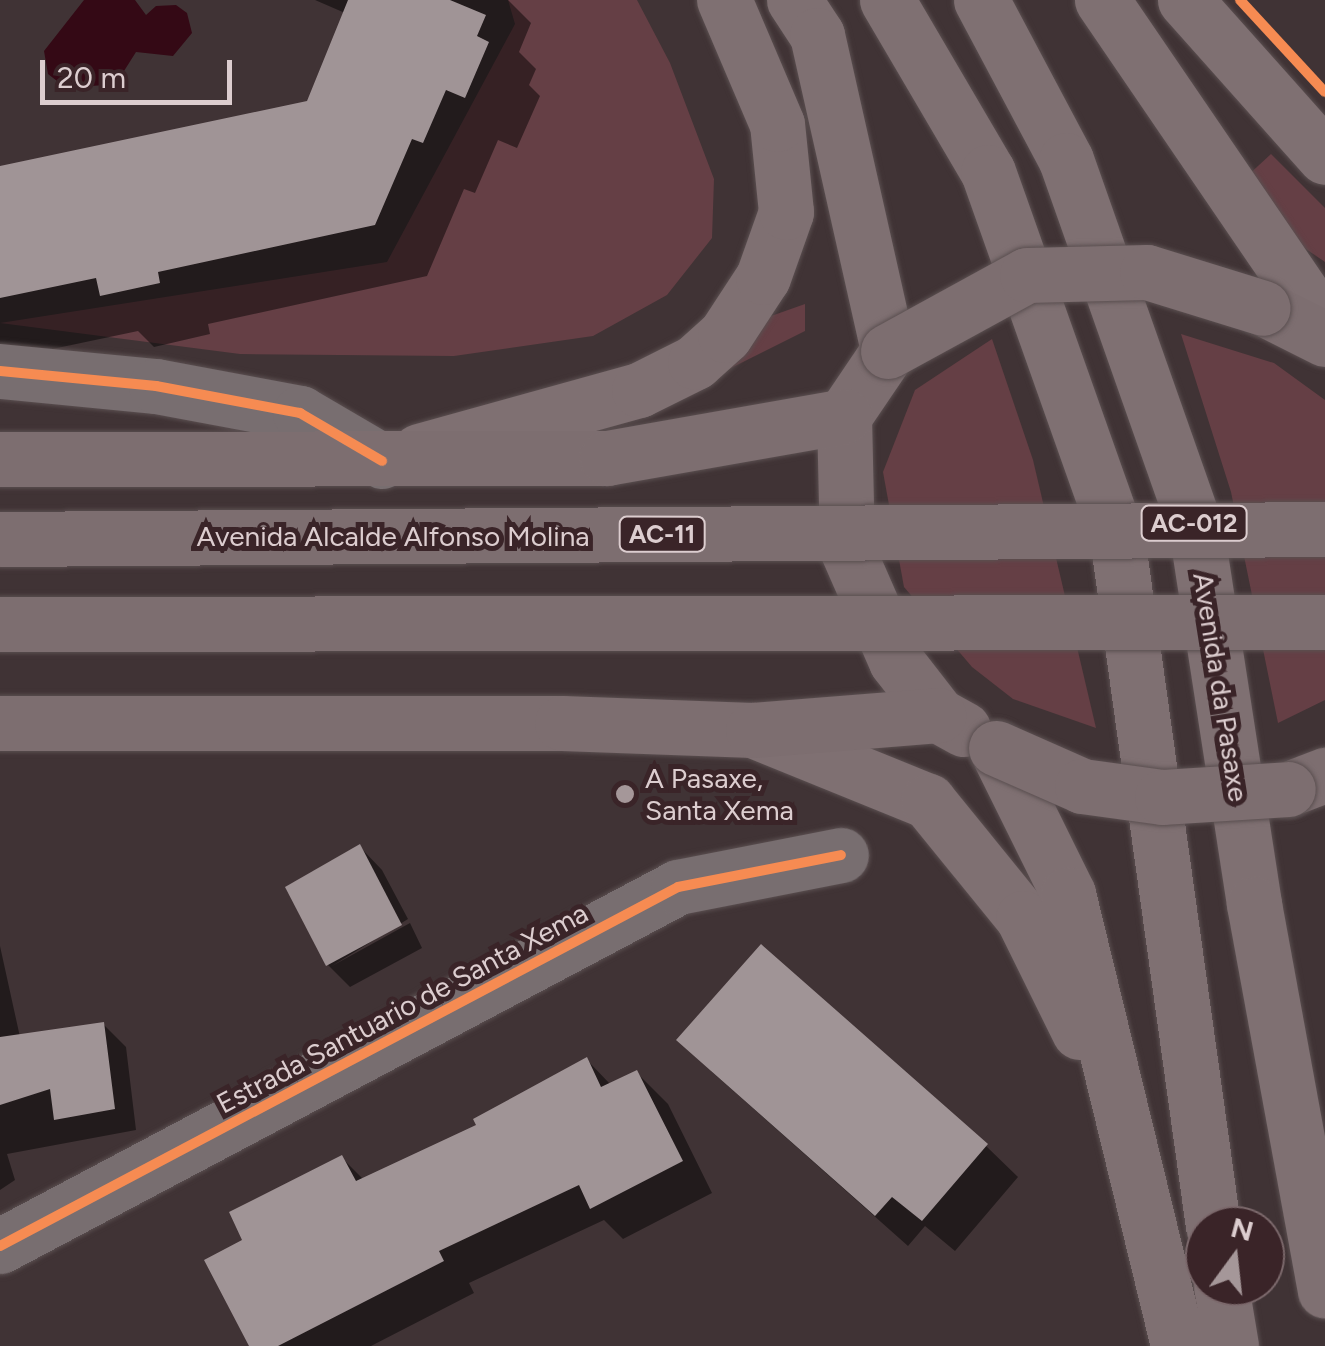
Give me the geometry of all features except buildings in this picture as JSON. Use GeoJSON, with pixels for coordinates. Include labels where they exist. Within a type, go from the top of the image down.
{"type":"FeatureCollection","features":[{"type":"Feature","properties":{"kind":"highway"},"geometry":{"type":"LineString","coordinates":[[1306,782],[1162,798],[1082,786],[996,748],[938,715],[896,661],[846,549],[844,416],[888,350],[1026,275],[1147,272],[1263,308],[1325,339]]}},
{"type":"Feature","properties":{"kind":"highway"},"geometry":{"type":"LineString","coordinates":[[0,460],[607,458],[844,416]]}},
{"type":"Feature","properties":{"kind":"highway","name":"Avenida Alcalde Alfonso Molina"},"geometry":{"type":"LineString","coordinates":[[0,539],[1325,529]]}},
{"type":"Feature","properties":{"kind":"highway"},"geometry":{"type":"LineString","coordinates":[[0,624],[1325,622]]}},
{"type":"Feature","properties":{"kind":"highway"},"geometry":{"type":"LineString","coordinates":[[1,723],[562,723],[753,730],[938,715]]}},
{"type":"Feature","properties":{"kind":"main road"},"geometry":{"type":"LineString","coordinates":[[382,461],[640,390],[694,362],[725,334],[763,278],[786,212],[777,124],[724,0]]}},
{"type":"Feature","properties":{"kind":"main road"},"geometry":{"type":"LineString","coordinates":[[794,0],[817,34],[888,350]]}},
{"type":"Feature","properties":{"kind":"main road","name":"AC-012"},"geometry":{"type":"LineString","coordinates":[[887,0],[988,172],[1117,537],[1209,1206]]}},
{"type":"Feature","properties":{"kind":"main road","name":"Avenida da Pasaxe"},"geometry":{"type":"LineString","coordinates":[[981,0],[1066,160],[1196,529],[1254,904],[1325,1291]]}},
{"type":"Feature","properties":{"kind":"main road"},"geometry":{"type":"LineString","coordinates":[[1102,0],[1325,327]]}},
{"type":"Feature","properties":{"kind":"main road"},"geometry":{"type":"LineString","coordinates":[[1185,0],[1325,156]]}},
{"type":"Feature","properties":{"kind":"main road"},"geometry":{"type":"LineString","coordinates":[[753,730],[928,801],[1023,918],[1128,1128]]}},
{"type":"Feature","properties":{"kind":"main road"},"geometry":{"type":"LineString","coordinates":[[996,748],[1068,894],[1178,1346]]}},
{"type":"Feature","properties":{"kind":"main road"},"geometry":{"type":"LineString","coordinates":[[1224,1306],[1231,1346]]}},
{"type":"Feature","properties":{"kind":"street"},"geometry":{"type":"LineString","coordinates":[[0,370],[156,386],[300,413],[382,461]]}},
{"type":"Feature","properties":{"kind":"street","name":"Estrada Santuario de Santa Xema"},"geometry":{"type":"LineString","coordinates":[[0,1246],[678,887],[841,855]]}},
{"type":"Feature","properties":{"kind":"shaded area"},"geometry":{"type":"Polygon","coordinates":[[[84,0],[135,0],[146,15],[156,6],[176,5],[187,13],[192,33],[173,56],[136,52],[124,71],[104,85],[66,88],[48,74],[44,51],[84,0]]]}},
{"type":"Feature","properties":{"kind":"shaded area"},"geometry":{"type":"Polygon","coordinates":[[[508,0],[637,0],[670,63],[714,179],[712,238],[667,295],[593,336],[454,356],[240,354],[0,323],[387,262],[515,24],[508,0]]]}},
{"type":"Feature","properties":{"kind":"shaded area"},"geometry":{"type":"Polygon","coordinates":[[[1271,154],[1325,208],[1325,262],[1303,247],[1245,178],[1271,154]]]}},
{"type":"Feature","properties":{"kind":"shaded area"},"geometry":{"type":"Polygon","coordinates":[[[805,304],[805,331],[725,371],[771,316],[805,304]]]}},
{"type":"Feature","properties":{"kind":"shaded area"},"geometry":{"type":"Polygon","coordinates":[[[1181,334],[1274,363],[1325,400],[1325,700],[1278,723],[1231,492],[1181,334]]]}},
{"type":"Feature","properties":{"kind":"shaded area"},"geometry":{"type":"Polygon","coordinates":[[[992,339],[1033,460],[1096,728],[1013,699],[972,667],[904,587],[883,472],[915,390],[992,339]]]}},
{"type":"Feature","properties":{"kind":"cycle path"},"geometry":{"type":"LineString","coordinates":[[1240,0],[1325,92]]}},
{"type":"Feature","properties":{"kind":"cycle path"},"geometry":{"type":"LineString","coordinates":[[0,371],[156,386],[300,413],[382,461]]}},
{"type":"Feature","properties":{"kind":"cycle path"},"geometry":{"type":"LineString","coordinates":[[0,1246],[678,887],[841,855]]}},
{"type":"Feature","properties":{"kind":"place","name":"A Pasaxe, Santa Xema"},"geometry":{"type":"Point","coordinates":[625,794]}}]}
